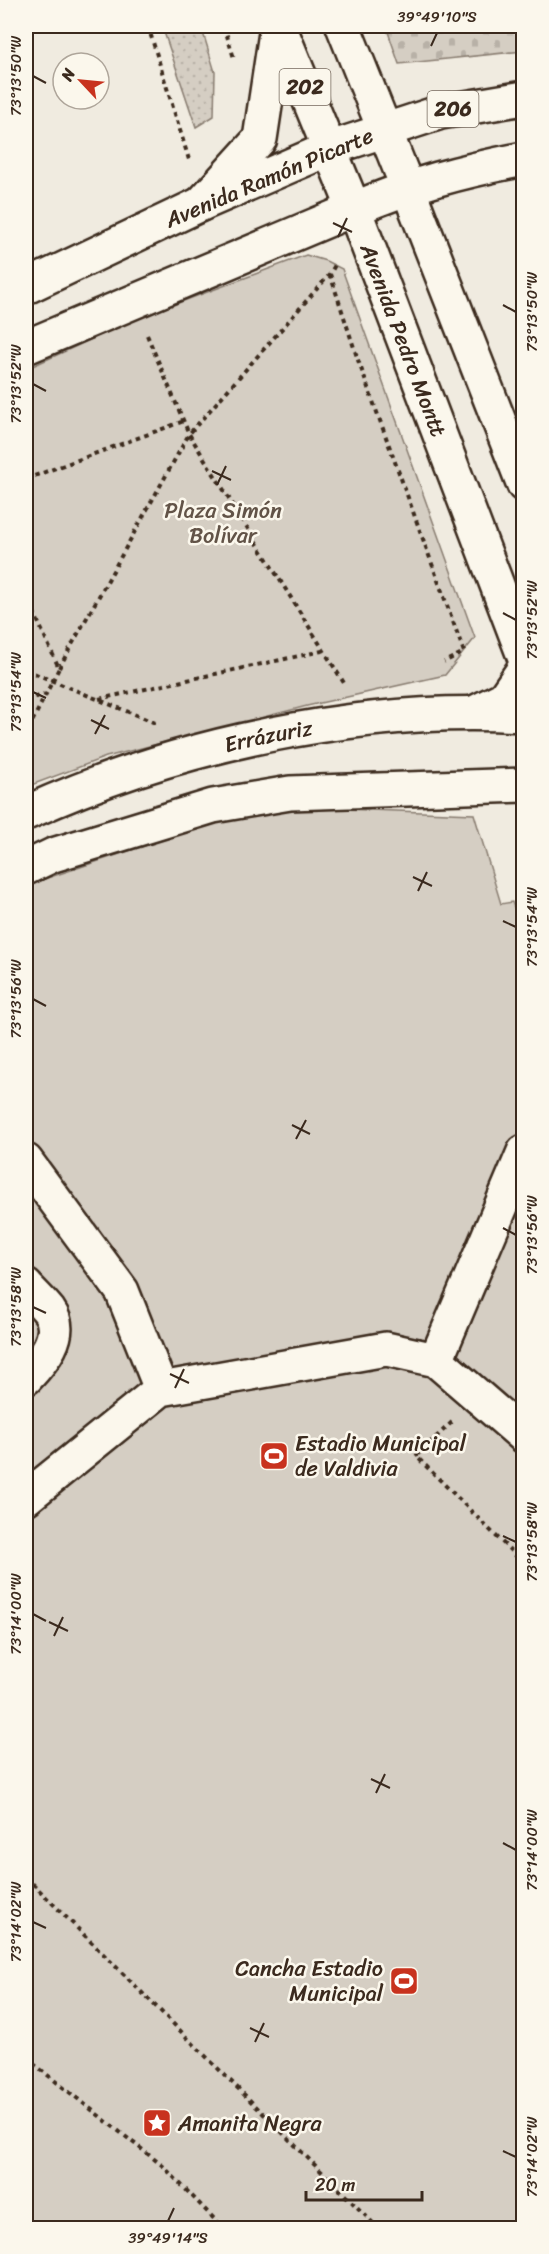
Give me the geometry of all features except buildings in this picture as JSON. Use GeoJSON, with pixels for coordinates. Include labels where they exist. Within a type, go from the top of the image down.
{"type":"FeatureCollection","features":[{"type":"Feature","properties":{"kind":"main road"},"geometry":{"type":"LineString","coordinates":[[201,204],[260,139],[278,26]]}},
{"type":"Feature","properties":{"kind":"main road","name":"Avenida Pedro Montt"},"geometry":{"type":"LineString","coordinates":[[278,26],[331,148],[524,656]]}},
{"type":"Feature","properties":{"kind":"main road","name":"202"},"geometry":{"type":"LineString","coordinates":[[343,26],[407,186]]}},
{"type":"Feature","properties":{"kind":"main road","name":"Avenida Ramón Picarte"},"geometry":{"type":"LineString","coordinates":[[26,286],[201,204],[331,148],[385,128],[458,107],[524,98]]}},
{"type":"Feature","properties":{"kind":"main road"},"geometry":{"type":"LineString","coordinates":[[26,347],[407,186],[460,171],[524,159]]}},
{"type":"Feature","properties":{"kind":"main road"},"geometry":{"type":"LineString","coordinates":[[407,186],[524,485]]}},
{"type":"Feature","properties":{"kind":"main road"},"geometry":{"type":"LineString","coordinates":[[476,712],[504,698],[524,669]]}},
{"type":"Feature","properties":{"kind":"main road","name":"Errázuriz"},"geometry":{"type":"LineString","coordinates":[[26,813],[107,780],[179,757],[252,740],[327,726],[401,716],[476,712],[524,715]]}},
{"type":"Feature","properties":{"kind":"main road"},"geometry":{"type":"LineString","coordinates":[[26,868],[53,855],[213,806],[290,793],[524,785]]}},
{"type":"Feature","properties":{"kind":"main road"},"geometry":{"type":"LineString","coordinates":[[436,1360],[524,1152]]}},
{"type":"Feature","properties":{"kind":"main road"},"geometry":{"type":"LineString","coordinates":[[26,1161],[122,1291],[161,1389]]}},
{"type":"Feature","properties":{"kind":"main road"},"geometry":{"type":"LineString","coordinates":[[26,1286],[51,1313],[54,1335],[44,1359],[26,1378]]}},
{"type":"Feature","properties":{"kind":"main road"},"geometry":{"type":"LineString","coordinates":[[26,1498],[161,1389],[386,1349],[436,1360],[524,1436]]}},
{"type":"Feature","properties":{"kind":"path"},"geometry":{"type":"LineString","coordinates":[[148,26],[201,204]]}},
{"type":"Feature","properties":{"kind":"path"},"geometry":{"type":"LineString","coordinates":[[26,734],[52,680],[189,434],[330,274],[338,259]]}},
{"type":"Feature","properties":{"kind":"path"},"geometry":{"type":"LineString","coordinates":[[330,274],[358,360],[464,652],[444,662]]}},
{"type":"Feature","properties":{"kind":"path"},"geometry":{"type":"LineString","coordinates":[[144,328],[189,434],[344,683]]}},
{"type":"Feature","properties":{"kind":"path"},"geometry":{"type":"LineString","coordinates":[[26,479],[184,421]]}},
{"type":"Feature","properties":{"kind":"path"},"geometry":{"type":"LineString","coordinates":[[26,595],[59,668]]}},
{"type":"Feature","properties":{"kind":"path"},"geometry":{"type":"LineString","coordinates":[[99,699],[322,651]]}},
{"type":"Feature","properties":{"kind":"path"},"geometry":{"type":"LineString","coordinates":[[26,670],[161,725]]}},
{"type":"Feature","properties":{"kind":"path"},"geometry":{"type":"LineString","coordinates":[[26,701],[45,693]]}},
{"type":"Feature","properties":{"kind":"path"},"geometry":{"type":"LineString","coordinates":[[478,1397],[416,1456],[524,1564]]}},
{"type":"Feature","properties":{"kind":"path"},"geometry":{"type":"LineString","coordinates":[[26,1877],[378,2229]]}},
{"type":"Feature","properties":{"kind":"path"},"geometry":{"type":"LineString","coordinates":[[26,2058],[163,2166],[223,2229]]}},
{"type":"Feature","properties":{"kind":"green space"},"geometry":{"type":"Polygon","coordinates":[[[162,26],[201,26],[215,72],[214,116],[196,127],[162,26]]]}},
{"type":"Feature","properties":{"kind":"green space"},"geometry":{"type":"Polygon","coordinates":[[[386,26],[523,26],[523,51],[399,64],[386,26]]]}},
{"type":"Feature","properties":{"kind":"green space","name":"Plaza Simón Bolívar"},"geometry":{"type":"Polygon","coordinates":[[[306,255],[342,269],[475,638],[445,675],[307,706],[106,757],[26,787],[26,369],[138,318],[306,255]]]}},
{"type":"Feature","properties":{"kind":"green space","name":"Estadio Municipal de Valdivia"},"geometry":{"type":"Polygon","coordinates":[[[265,806],[474,814],[501,904],[512,902],[524,936],[523,2228],[26,2228],[26,885],[265,806]]]}},
{"type":"Feature","properties":{"kind":"place","name":"Estadio Municipal de Valdivia"},"geometry":{"type":"Point","coordinates":[274,1456]}},
{"type":"Feature","properties":{"kind":"place","name":"Cancha Estadio Municipal"},"geometry":{"type":"Point","coordinates":[404,1981]}},
{"type":"Feature","properties":{"kind":"place","name":"Amanita Negra"},"geometry":{"type":"Point","coordinates":[157,2123]}}]}
